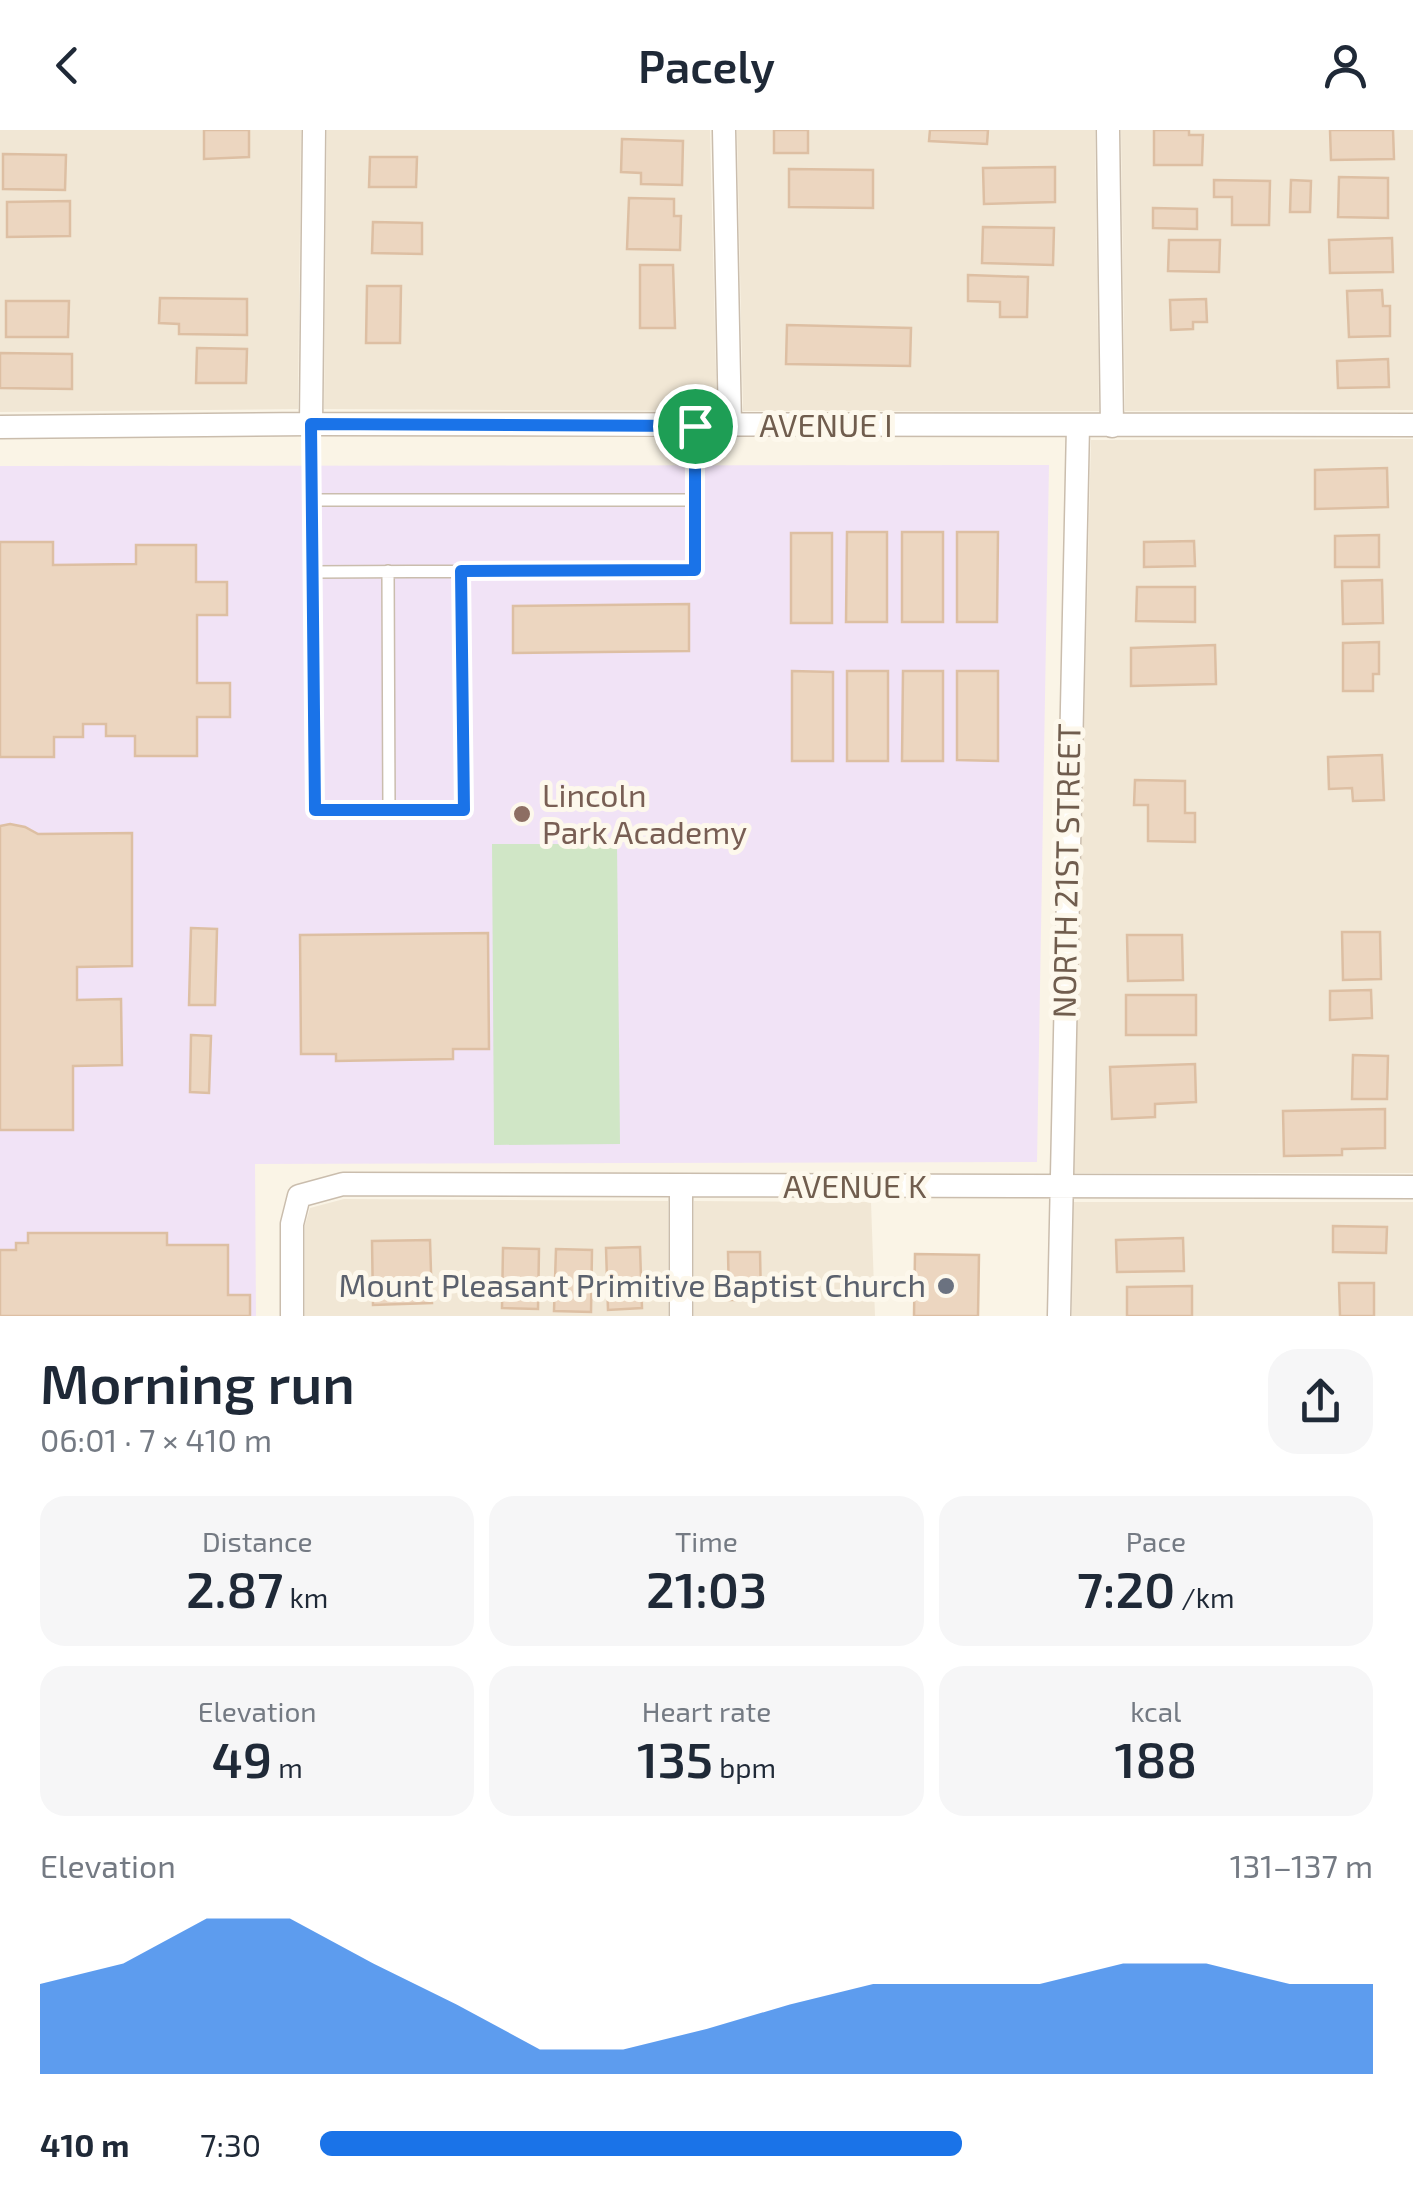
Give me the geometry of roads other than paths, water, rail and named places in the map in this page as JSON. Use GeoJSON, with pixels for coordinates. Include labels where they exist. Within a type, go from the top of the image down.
{"type":"FeatureCollection","features":[{"type":"Feature","properties":{"kind":"street"},"geometry":{"type":"LineString","coordinates":[[311,424],[314,130]]}},
{"type":"Feature","properties":{"kind":"street"},"geometry":{"type":"LineString","coordinates":[[724,130],[730,426]]}},
{"type":"Feature","properties":{"kind":"street"},"geometry":{"type":"LineString","coordinates":[[1108,130],[1112,426]]}},
{"type":"Feature","properties":{"kind":"street","name":"AVENUE I"},"geometry":{"type":"LineString","coordinates":[[0,427],[1413,425]]}},
{"type":"Feature","properties":{"kind":"street","name":"NORTH 21ST STREET"},"geometry":{"type":"LineString","coordinates":[[1059,1316],[1078,426]]}},
{"type":"Feature","properties":{"kind":"street","name":"AVENUE K"},"geometry":{"type":"LineString","coordinates":[[292,1316],[292,1224],[299,1196],[343,1184],[1413,1188]]}},
{"type":"Feature","properties":{"kind":"street"},"geometry":{"type":"LineString","coordinates":[[681,1186],[681,1316]]}},
{"type":"Feature","properties":{"kind":"lane"},"geometry":{"type":"LineString","coordinates":[[311,424],[315,810],[464,810],[461,571]]}},
{"type":"Feature","properties":{"kind":"lane"},"geometry":{"type":"LineString","coordinates":[[312,572],[695,570],[695,426]]}},
{"type":"Feature","properties":{"kind":"lane"},"geometry":{"type":"LineString","coordinates":[[312,500],[695,500]]}},
{"type":"Feature","properties":{"kind":"lane"},"geometry":{"type":"LineString","coordinates":[[388,571],[389,810]]}},
{"type":"Feature","properties":{"kind":"place","name":"Lincoln Park Academy"},"geometry":{"type":"Point","coordinates":[522,814]}},
{"type":"Feature","properties":{"kind":"place","name":"Mount Pleasant Primitive Baptist Church"},"geometry":{"type":"Point","coordinates":[946,1286]}}]}
